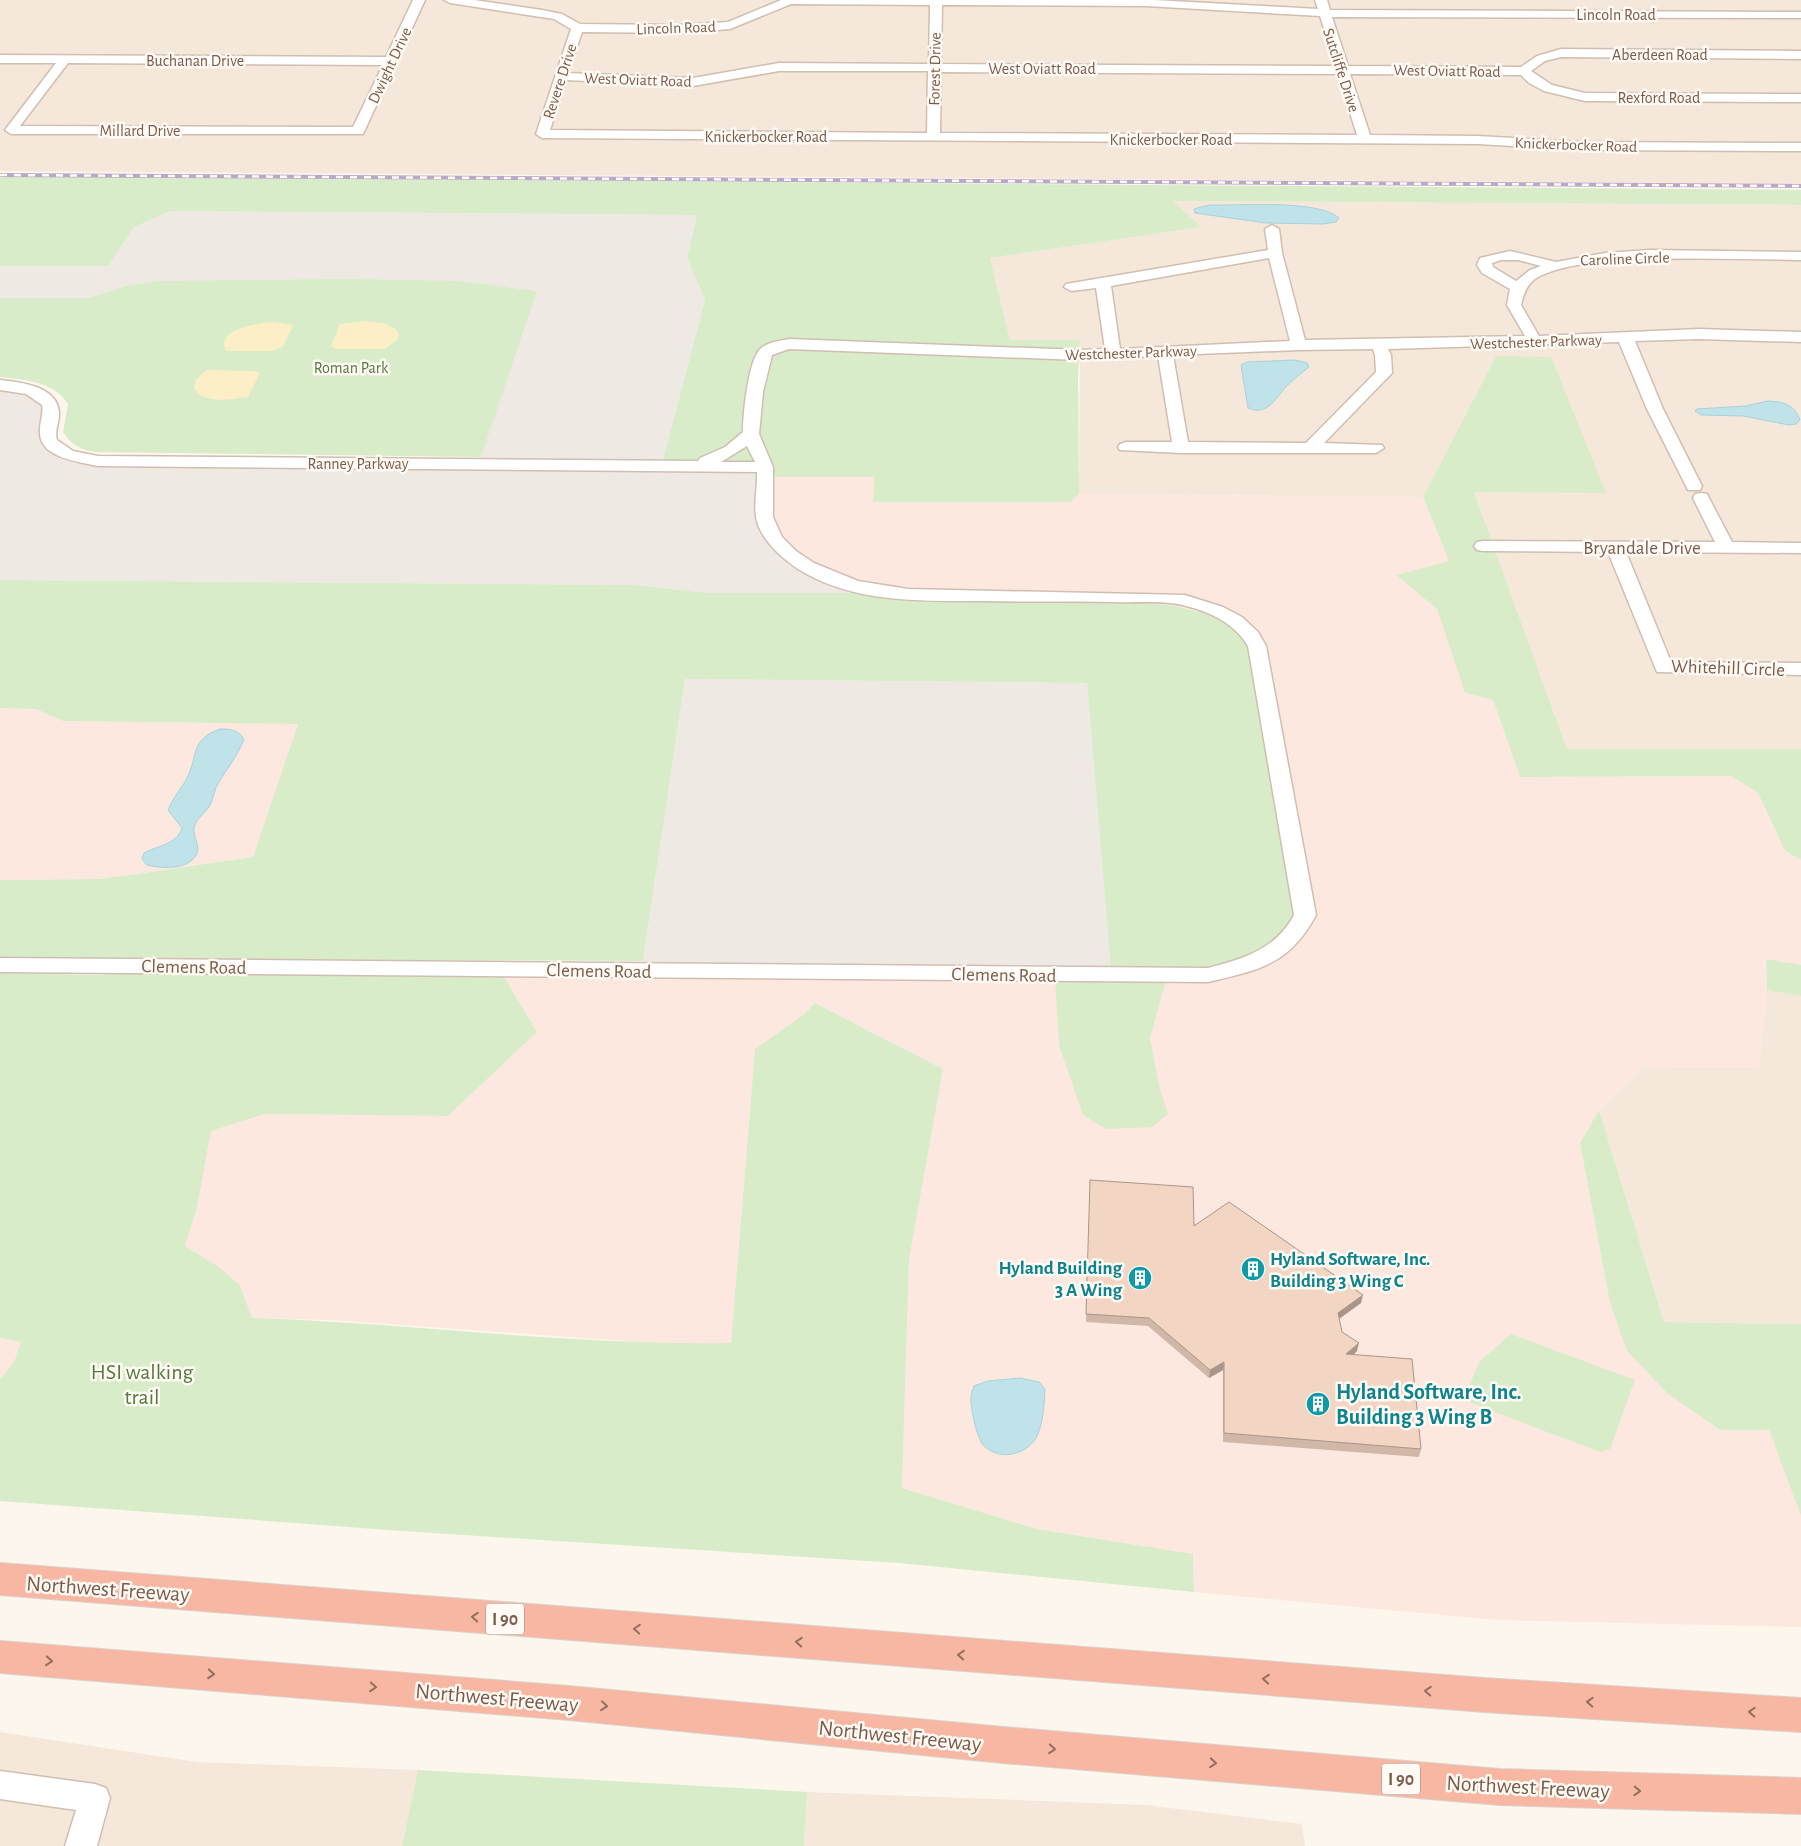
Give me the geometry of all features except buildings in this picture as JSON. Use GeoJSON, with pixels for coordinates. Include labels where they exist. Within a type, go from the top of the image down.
{"type":"FeatureCollection","features":[{"type":"Feature","properties":{"kind":"highway","name":"Northwest Freeway"},"geometry":{"type":"LineString","coordinates":[[0,1579],[1484,1696],[1801,1715]]}},
{"type":"Feature","properties":{"kind":"highway","name":"Northwest Freeway"},"geometry":{"type":"LineString","coordinates":[[0,1657],[569,1702],[1003,1745],[1500,1787],[1801,1796]]}},
{"type":"Feature","properties":{"kind":"street","name":"Dwight Drive"},"geometry":{"type":"LineString","coordinates":[[358,131],[419,0]]}},
{"type":"Feature","properties":{"kind":"street","name":"Lincoln Road"},"geometry":{"type":"LineString","coordinates":[[450,0],[558,16],[577,28],[709,28],[747,20],[762,10],[788,1],[1146,2],[1324,13],[1801,15]]}},
{"type":"Feature","properties":{"kind":"street","name":"Sutcliffe Drive"},"geometry":{"type":"LineString","coordinates":[[1321,0],[1365,140]]}},
{"type":"Feature","properties":{"kind":"street","name":"Forest Drive"},"geometry":{"type":"LineString","coordinates":[[933,138],[936,1]]}},
{"type":"Feature","properties":{"kind":"street","name":"Revere Drive"},"geometry":{"type":"LineString","coordinates":[[542,134],[577,28]]}},
{"type":"Feature","properties":{"kind":"street","name":"Aberdeen Road"},"geometry":{"type":"LineString","coordinates":[[1524,71],[1537,59],[1561,53],[1801,55]]}},
{"type":"Feature","properties":{"kind":"street","name":"Buchanan Drive"},"geometry":{"type":"LineString","coordinates":[[0,59],[390,61]]}},
{"type":"Feature","properties":{"kind":"street","name":"Millard Drive"},"geometry":{"type":"LineString","coordinates":[[64,60],[11,130],[358,131]]}},
{"type":"Feature","properties":{"kind":"street","name":"West Oviatt Road"},"geometry":{"type":"LineString","coordinates":[[561,76],[686,82],[779,67],[1524,71]]}},
{"type":"Feature","properties":{"kind":"street","name":"Rexford Road"},"geometry":{"type":"LineString","coordinates":[[1524,71],[1533,80],[1548,88],[1585,96],[1801,98]]}},
{"type":"Feature","properties":{"kind":"street","name":"Knickerbocker Road"},"geometry":{"type":"LineString","coordinates":[[542,134],[1478,140],[1581,146],[1801,147]]}},
{"type":"Feature","properties":{"kind":"street"},"geometry":{"type":"LineString","coordinates":[[1272,229],[1298,344]]}},
{"type":"Feature","properties":{"kind":"street"},"geometry":{"type":"LineString","coordinates":[[1071,287],[1276,253]]}},
{"type":"Feature","properties":{"kind":"street"},"geometry":{"type":"LineString","coordinates":[[1535,341],[1514,305],[1518,287],[1487,270],[1484,265],[1485,261],[1497,256],[1507,256],[1534,259],[1552,265]]}},
{"type":"Feature","properties":{"kind":"street","name":"Caroline Circle"},"geometry":{"type":"LineString","coordinates":[[1518,287],[1524,280],[1552,265],[1605,256],[1801,256]]}},
{"type":"Feature","properties":{"kind":"street"},"geometry":{"type":"LineString","coordinates":[[1103,283],[1113,354]]}},
{"type":"Feature","properties":{"kind":"street","name":"Westchester Parkway"},"geometry":{"type":"LineString","coordinates":[[868,589],[836,580],[810,568],[780,546],[769,531],[764,517],[764,467],[753,445],[751,433],[752,412],[762,357],[769,350],[782,345],[1113,354],[1298,344],[1535,341],[1755,334],[1801,337]]}},
{"type":"Feature","properties":{"kind":"street"},"geometry":{"type":"LineString","coordinates":[[1629,337],[1626,343],[1655,409],[1726,547]]}},
{"type":"Feature","properties":{"kind":"street"},"geometry":{"type":"LineString","coordinates":[[1310,448],[1384,373],[1383,355],[1378,344]]}},
{"type":"Feature","properties":{"kind":"street"},"geometry":{"type":"LineString","coordinates":[[1165,352],[1181,448]]}},
{"type":"Feature","properties":{"kind":"street","name":"Ranney Parkway"},"geometry":{"type":"LineString","coordinates":[[0,385],[26,389],[46,400],[50,406],[51,413],[46,428],[50,442],[68,455],[98,461],[764,467]]}},
{"type":"Feature","properties":{"kind":"street"},"geometry":{"type":"LineString","coordinates":[[679,466],[700,463],[730,452],[751,433]]}},
{"type":"Feature","properties":{"kind":"street"},"geometry":{"type":"LineString","coordinates":[[1126,447],[1376,448]]}},
{"type":"Feature","properties":{"kind":"street","name":"Bryandale Drive"},"geometry":{"type":"LineString","coordinates":[[1483,546],[1801,548]]}},
{"type":"Feature","properties":{"kind":"street","name":"Whitehill Circle"},"geometry":{"type":"LineString","coordinates":[[1615,547],[1664,668],[1801,669]]}},
{"type":"Feature","properties":{"kind":"street","name":"Clemens Road"},"geometry":{"type":"LineString","coordinates":[[0,965],[1208,975],[1260,962],[1298,931],[1305,915],[1257,646],[1252,634],[1244,626],[1211,608],[1185,600],[930,596],[868,589]]}},
{"type":"Feature","properties":{"kind":"street"},"geometry":{"type":"LineString","coordinates":[[0,1785],[95,1798],[81,1846]]}},
{"type":"Feature","properties":{"kind":"shaded area"},"geometry":{"type":"Polygon","coordinates":[[[0,0],[1801,0],[1801,184],[0,171],[0,0]]]}},
{"type":"Feature","properties":{"kind":"shaded area"},"geometry":{"type":"Polygon","coordinates":[[[1172,201],[1801,205],[1801,749],[1567,749],[1474,492],[1496,356],[1423,497],[1079,494],[1080,340],[1010,340],[990,258],[1200,227],[1172,201]]]}},
{"type":"Feature","properties":{"kind":"shaded area"},"geometry":{"type":"Polygon","coordinates":[[[171,211],[697,215],[687,258],[705,300],[662,463],[479,462],[537,291],[460,281],[157,281],[126,286],[88,298],[0,298],[0,266],[108,266],[134,227],[171,211]]]}},
{"type":"Feature","properties":{"kind":"shaded area"},"geometry":{"type":"Polygon","coordinates":[[[0,390],[26,394],[41,404],[43,417],[39,439],[50,450],[65,458],[759,469],[768,539],[867,593],[708,593],[635,585],[0,580],[0,390]]]}},
{"type":"Feature","properties":{"kind":"shaded area"},"geometry":{"type":"Polygon","coordinates":[[[771,477],[874,477],[874,502],[1071,502],[1079,494],[1423,497],[1449,561],[1396,575],[1437,609],[1465,693],[1493,700],[1520,777],[1731,776],[1758,793],[1785,851],[1801,860],[1801,965],[1766,960],[1767,990],[1759,1068],[1643,1067],[1599,1110],[1580,1143],[1610,1303],[1720,1430],[1769,1430],[1801,1516],[1801,1627],[1496,1620],[1194,1592],[1193,1554],[1037,1529],[902,1488],[909,1260],[943,1069],[815,1003],[803,1015],[755,1049],[731,1344],[666,1344],[334,1320],[252,1318],[240,1285],[185,1246],[197,1208],[211,1131],[265,1114],[448,1116],[537,1032],[503,975],[1222,981],[1274,964],[1303,935],[1311,914],[1262,648],[1189,598],[921,593],[855,582],[823,570],[797,554],[782,540],[771,521],[771,477]]]}},
{"type":"Feature","properties":{"kind":"shaded area"},"geometry":{"type":"Polygon","coordinates":[[[685,679],[1087,683],[1112,979],[641,975],[685,679]]]}},
{"type":"Feature","properties":{"kind":"shaded area"},"geometry":{"type":"Polygon","coordinates":[[[0,708],[36,709],[63,721],[298,724],[253,857],[101,879],[0,880],[0,708]]]}},
{"type":"Feature","properties":{"kind":"shaded area"},"geometry":{"type":"Polygon","coordinates":[[[1767,990],[1801,996],[1801,1324],[1664,1322],[1599,1110],[1643,1067],[1759,1068],[1767,990]]]}},
{"type":"Feature","properties":{"kind":"shaded area"},"geometry":{"type":"Polygon","coordinates":[[[0,1338],[21,1342],[14,1362],[0,1379],[0,1338]]]}},
{"type":"Feature","properties":{"kind":"shaded area"},"geometry":{"type":"Polygon","coordinates":[[[0,1732],[197,1762],[418,1770],[402,1846],[0,1846],[0,1732]]]}},
{"type":"Feature","properties":{"kind":"shaded area"},"geometry":{"type":"Polygon","coordinates":[[[807,1792],[1145,1805],[1302,1824],[1305,1846],[804,1846],[807,1792]]]}},
{"type":"Feature","properties":{"kind":"green space"},"geometry":{"type":"Polygon","coordinates":[[[0,176],[1801,190],[1801,205],[1173,201],[1201,227],[990,258],[1010,340],[1080,340],[1078,376],[1079,494],[1071,502],[873,502],[874,477],[771,477],[770,463],[662,463],[705,300],[687,258],[697,215],[171,211],[134,227],[108,266],[0,266],[0,176]]]}},
{"type":"Feature","properties":{"kind":"green space","name":"Roman Park"},"geometry":{"type":"Polygon","coordinates":[[[346,279],[460,281],[537,291],[481,457],[95,452],[76,446],[63,432],[68,404],[55,390],[38,383],[0,377],[0,298],[88,298],[126,286],[157,281],[346,279]]]}},
{"type":"Feature","properties":{"kind":"green space"},"geometry":{"type":"Polygon","coordinates":[[[1496,356],[1551,357],[1606,493],[1474,492],[1567,749],[1801,749],[1801,860],[1785,851],[1758,793],[1731,776],[1520,777],[1493,700],[1465,693],[1437,609],[1396,575],[1449,561],[1423,497],[1496,356]]]}},
{"type":"Feature","properties":{"kind":"green space"},"geometry":{"type":"Polygon","coordinates":[[[0,580],[635,585],[708,593],[867,593],[915,601],[1138,602],[1176,606],[1223,618],[1241,631],[1251,647],[1297,913],[1288,934],[1255,958],[1205,971],[1111,970],[1087,683],[685,679],[643,961],[0,958],[0,880],[101,879],[253,857],[298,724],[63,721],[36,709],[0,708],[0,580]]]}},
{"type":"Feature","properties":{"kind":"green space"},"geometry":{"type":"Polygon","coordinates":[[[1766,959],[1801,965],[1801,996],[1767,990],[1766,959]]]}},
{"type":"Feature","properties":{"kind":"green space","name":"HSI walking trail"},"geometry":{"type":"Polygon","coordinates":[[[105,966],[503,975],[537,1032],[448,1116],[265,1114],[211,1131],[197,1208],[185,1246],[216,1265],[240,1285],[252,1318],[372,1324],[551,1338],[671,1343],[731,1343],[755,1049],[803,1015],[815,1003],[943,1069],[909,1260],[902,1488],[1037,1529],[1193,1554],[1194,1592],[899,1563],[402,1531],[0,1501],[0,1379],[14,1362],[21,1342],[0,1338],[0,973],[103,975],[105,966]]]}},
{"type":"Feature","properties":{"kind":"green space"},"geometry":{"type":"Polygon","coordinates":[[[1055,979],[1166,980],[1150,1038],[1160,1090],[1168,1114],[1152,1127],[1106,1129],[1083,1115],[1059,1045],[1055,979]]]}},
{"type":"Feature","properties":{"kind":"green space"},"geometry":{"type":"Polygon","coordinates":[[[1599,1110],[1664,1322],[1801,1324],[1801,1516],[1769,1430],[1720,1430],[1667,1393],[1627,1351],[1610,1303],[1580,1143],[1599,1110]]]}},
{"type":"Feature","properties":{"kind":"green space"},"geometry":{"type":"Polygon","coordinates":[[[1511,1334],[1635,1380],[1610,1449],[1600,1452],[1471,1403],[1466,1394],[1479,1362],[1511,1334]]]}},
{"type":"Feature","properties":{"kind":"green space"},"geometry":{"type":"Polygon","coordinates":[[[418,1770],[807,1792],[804,1846],[402,1846],[418,1770]]]}},
{"type":"Feature","properties":{"kind":"sand"},"geometry":{"type":"Polygon","coordinates":[[[364,321],[384,323],[396,329],[399,334],[398,339],[385,349],[336,349],[331,346],[340,324],[364,321]]]}},
{"type":"Feature","properties":{"kind":"sand"},"geometry":{"type":"Polygon","coordinates":[[[273,322],[293,325],[283,347],[271,351],[226,351],[224,343],[226,337],[232,332],[240,328],[273,322]]]}},
{"type":"Feature","properties":{"kind":"sand"},"geometry":{"type":"Polygon","coordinates":[[[206,370],[256,371],[260,373],[248,397],[219,400],[204,397],[194,388],[196,380],[206,370]]]}},
{"type":"Feature","properties":{"kind":"water"},"geometry":{"type":"Polygon","coordinates":[[[1209,205],[1297,206],[1329,212],[1339,218],[1336,222],[1323,224],[1266,223],[1195,213],[1194,209],[1209,205]]]}},
{"type":"Feature","properties":{"kind":"water"},"geometry":{"type":"Polygon","coordinates":[[[1295,360],[1307,363],[1309,367],[1290,383],[1265,409],[1254,410],[1248,408],[1241,365],[1247,362],[1295,360]]]}},
{"type":"Feature","properties":{"kind":"water"},"geometry":{"type":"Polygon","coordinates":[[[1768,401],[1788,405],[1795,410],[1800,420],[1796,424],[1789,425],[1743,416],[1701,415],[1695,411],[1697,409],[1745,406],[1768,401]]]}},
{"type":"Feature","properties":{"kind":"water"},"geometry":{"type":"Polygon","coordinates":[[[220,729],[234,731],[244,739],[236,756],[217,785],[209,807],[195,825],[194,834],[198,847],[196,856],[187,863],[176,867],[147,865],[142,859],[144,853],[166,844],[179,834],[182,828],[168,810],[186,780],[199,744],[210,733],[220,729]]]}},
{"type":"Feature","properties":{"kind":"water"},"geometry":{"type":"Polygon","coordinates":[[[1020,1378],[1039,1382],[1045,1389],[1041,1426],[1035,1439],[1023,1450],[1007,1455],[998,1454],[990,1451],[983,1445],[976,1429],[971,1402],[974,1386],[988,1381],[1020,1378]]]}},
{"type":"Feature","properties":{"kind":"railway"},"geometry":{"type":"LineString","coordinates":[[0,175],[1801,186]]}},
{"type":"Feature","properties":{"kind":"place","name":"Hyland Software, Inc. Building 3 Wing C"},"geometry":{"type":"Point","coordinates":[1253,1269]}},
{"type":"Feature","properties":{"kind":"place","name":"Hyland Building 3 A Wing"},"geometry":{"type":"Point","coordinates":[1140,1278]}},
{"type":"Feature","properties":{"kind":"place","name":"Hyland Software, Inc. Building 3 Wing B"},"geometry":{"type":"Point","coordinates":[1318,1404]}}]}
